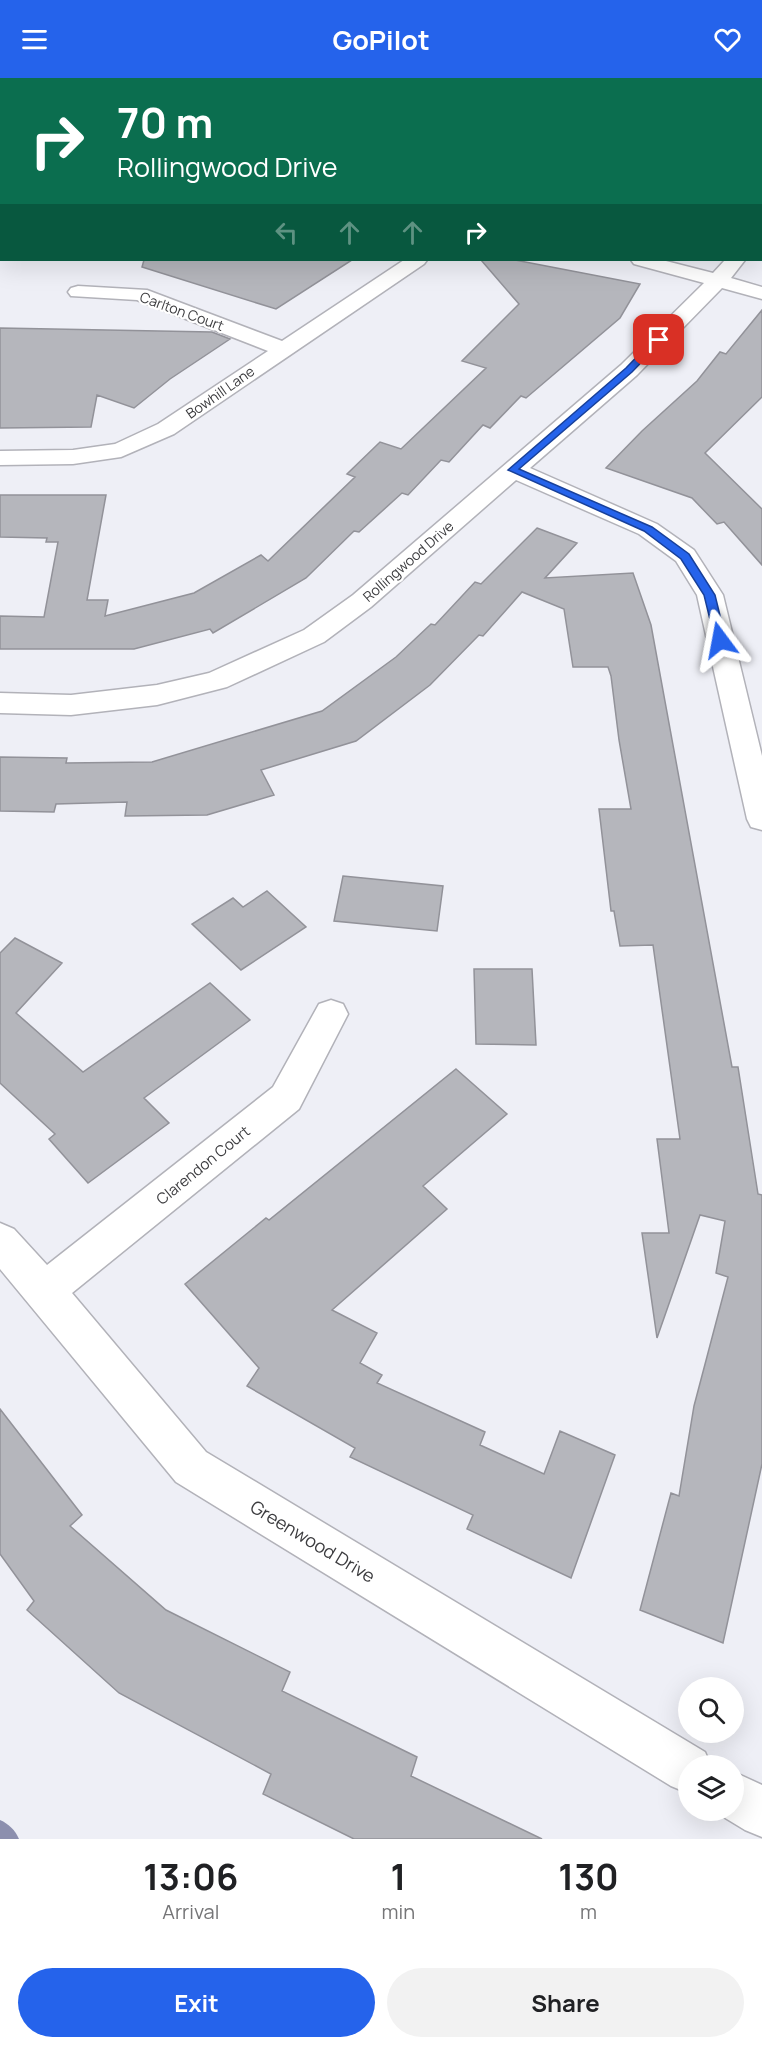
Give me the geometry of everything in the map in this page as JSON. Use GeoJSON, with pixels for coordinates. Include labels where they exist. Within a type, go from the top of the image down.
{"type":"FeatureCollection","features":[{"type":"Feature","properties":{"kind":"street","name":"Bowhill Lane"},"geometry":{"type":"LineString","coordinates":[[0,458],[73,458],[121,450],[166,429],[415,261]]}},
{"type":"Feature","properties":{"kind":"street"},"geometry":{"type":"LineString","coordinates":[[645,261],[762,293]]}},
{"type":"Feature","properties":{"kind":"street","name":"Rollingwood Drive"},"geometry":{"type":"LineString","coordinates":[[0,703],[71,705],[157,695],[217,680],[314,636],[362,601],[629,370],[718,281],[734,261]]}},
{"type":"Feature","properties":{"kind":"street","name":"Carlton Court"},"geometry":{"type":"LineString","coordinates":[[78,292],[140,294],[283,349]]}},
{"type":"Feature","properties":{"kind":"street"},"geometry":{"type":"LineString","coordinates":[[513,470],[648,529],[685,556],[710,595],[762,819]]}},
{"type":"Feature","properties":{"kind":"street","name":"Clarendon Court"},"geometry":{"type":"LineString","coordinates":[[45,1291],[286,1098],[331,1014]]}},
{"type":"Feature","properties":{"kind":"street","name":"Greenwood Drive"},"geometry":{"type":"LineString","coordinates":[[0,1241],[45,1291],[191,1467],[678,1763]]}},
{"type":"Feature","properties":{"kind":"street"},"geometry":{"type":"LineString","coordinates":[[744,1802],[762,1813]]}},
{"type":"Feature","properties":{"kind":"building"},"geometry":{"type":"Polygon","coordinates":[[[144,261],[350,261],[276,309],[142,267],[144,261]]]}},
{"type":"Feature","properties":{"kind":"building"},"geometry":{"type":"Polygon","coordinates":[[[482,261],[520,261],[640,284],[620,318],[526,398],[521,396],[490,428],[483,425],[449,462],[441,460],[408,495],[402,493],[359,532],[354,531],[306,578],[213,633],[210,629],[134,649],[0,649],[0,616],[44,617],[58,542],[46,542],[47,538],[0,537],[0,495],[106,495],[87,600],[108,600],[105,616],[194,593],[261,555],[268,561],[355,477],[347,474],[380,442],[401,449],[486,368],[462,361],[519,304],[482,261]]]}},
{"type":"Feature","properties":{"kind":"building"},"geometry":{"type":"Polygon","coordinates":[[[762,310],[762,397],[705,453],[762,509],[762,565],[724,522],[717,524],[692,498],[606,468],[642,431],[697,381],[720,352],[726,354],[762,310]]]}},
{"type":"Feature","properties":{"kind":"building"},"geometry":{"type":"Polygon","coordinates":[[[0,328],[212,332],[230,339],[170,379],[134,408],[97,395],[91,427],[0,428],[0,328]]]}},
{"type":"Feature","properties":{"kind":"building"},"geometry":{"type":"Polygon","coordinates":[[[537,528],[577,543],[545,578],[633,573],[651,625],[732,1067],[738,1067],[758,1194],[762,1195],[762,1464],[723,1643],[640,1610],[671,1493],[679,1496],[694,1406],[728,1277],[716,1273],[725,1221],[700,1215],[657,1338],[642,1233],[669,1233],[657,1139],[680,1139],[653,945],[620,946],[614,911],[611,911],[599,809],[631,809],[611,676],[608,667],[573,667],[564,609],[522,592],[483,636],[479,635],[430,685],[356,741],[261,770],[274,795],[207,815],[125,816],[127,802],[56,804],[54,812],[0,811],[0,757],[67,758],[66,763],[152,762],[322,711],[396,657],[431,624],[435,625],[475,582],[481,584],[537,528]]]}},
{"type":"Feature","properties":{"kind":"building"},"geometry":{"type":"Polygon","coordinates":[[[343,876],[443,886],[437,931],[334,921],[343,876]]]}},
{"type":"Feature","properties":{"kind":"building"},"geometry":{"type":"Polygon","coordinates":[[[267,891],[306,927],[241,970],[192,924],[233,898],[243,907],[267,891]]]}},
{"type":"Feature","properties":{"kind":"building"},"geometry":{"type":"Polygon","coordinates":[[[15,938],[62,963],[16,1013],[83,1072],[210,983],[250,1020],[144,1098],[169,1123],[88,1183],[49,1139],[55,1134],[0,1083],[0,953],[15,938]]]}},
{"type":"Feature","properties":{"kind":"building"},"geometry":{"type":"Polygon","coordinates":[[[474,969],[532,969],[536,1045],[476,1044],[474,969]]]}},
{"type":"Feature","properties":{"kind":"building"},"geometry":{"type":"Polygon","coordinates":[[[456,1069],[507,1114],[423,1186],[447,1209],[332,1310],[377,1333],[360,1363],[382,1375],[377,1383],[485,1432],[480,1445],[544,1474],[560,1431],[615,1455],[571,1578],[467,1529],[473,1515],[350,1457],[355,1448],[247,1386],[259,1368],[185,1284],[266,1218],[269,1220],[456,1069]]]}},
{"type":"Feature","properties":{"kind":"building"},"geometry":{"type":"Polygon","coordinates":[[[0,1409],[82,1515],[70,1526],[166,1610],[290,1672],[282,1691],[417,1757],[411,1776],[542,1839],[354,1839],[263,1794],[271,1774],[119,1693],[27,1610],[34,1601],[0,1554],[0,1409]]]}},
{"type":"Feature","properties":{"kind":"waterway"},"geometry":{"type":"LineString","coordinates":[[0,1830],[9,1839]]}},
{"type":"Feature","properties":{"kind":"route"},"geometry":{"type":"LineString","coordinates":[[659,340],[629,370],[513,470],[648,529],[685,556],[710,595],[720,640]]}}]}
